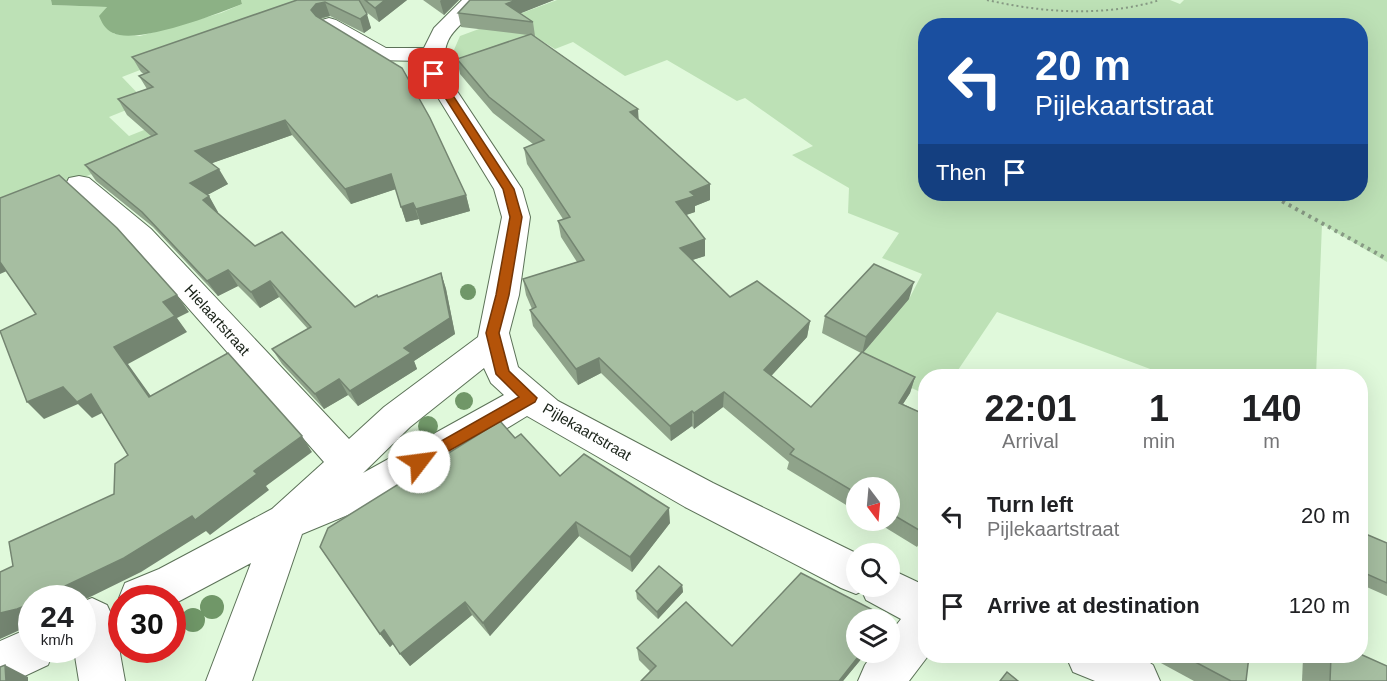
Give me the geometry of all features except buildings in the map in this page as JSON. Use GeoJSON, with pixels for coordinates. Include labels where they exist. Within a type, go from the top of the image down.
{"type":"FeatureCollection","features":[{"type":"Feature","properties":{"kind":"street"},"geometry":{"type":"LineString","coordinates":[[329,24],[382,56],[432,54],[441,32],[473,0]]}},
{"type":"Feature","properties":{"kind":"street","name":"Pijlekaartstraat"},"geometry":{"type":"LineString","coordinates":[[432,54],[434,74],[508,189],[516,217],[503,295],[492,333],[503,374],[545,411],[699,495],[846,569]]}},
{"type":"Feature","properties":{"kind":"street","name":"Hielaartstraat"},"geometry":{"type":"LineString","coordinates":[[79,184],[141,236],[348,463]]}},
{"type":"Feature","properties":{"kind":"street"},"geometry":{"type":"LineString","coordinates":[[229,681],[286,522],[397,417],[494,342]]}},
{"type":"Feature","properties":{"kind":"street"},"geometry":{"type":"LineString","coordinates":[[169,585],[286,522],[382,483],[530,398]]}},
{"type":"Feature","properties":{"kind":"street"},"geometry":{"type":"LineString","coordinates":[[900,596],[918,605]]}},
{"type":"Feature","properties":{"kind":"street"},"geometry":{"type":"LineString","coordinates":[[99,617],[102,681]]}},
{"type":"Feature","properties":{"kind":"street"},"geometry":{"type":"LineString","coordinates":[[881,681],[918,632]]}},
{"type":"Feature","properties":{"kind":"street"},"geometry":{"type":"LineString","coordinates":[[0,664],[18,656]]}},
{"type":"Feature","properties":{"kind":"street"},"geometry":{"type":"LineString","coordinates":[[1107,663],[1137,681]]}},
{"type":"Feature","properties":{"kind":"path"},"geometry":{"type":"LineString","coordinates":[[987,0],[1030,9],[1078,11],[1144,6],[1160,0]]}},
{"type":"Feature","properties":{"kind":"path"},"geometry":{"type":"LineString","coordinates":[[1282,201],[1387,260]]}},
{"type":"Feature","properties":{"kind":"shaded area"},"geometry":{"type":"Polygon","coordinates":[[[0,0],[51,0],[52,5],[107,7],[104,12],[114,34],[140,36],[221,13],[242,4],[241,0],[296,0],[220,39],[122,77],[146,102],[109,117],[129,136],[169,120],[188,134],[0,212],[0,0]]]}},
{"type":"Feature","properties":{"kind":"shaded area"},"geometry":{"type":"Polygon","coordinates":[[[51,0],[241,0],[242,4],[177,27],[124,36],[108,30],[103,23],[99,16],[107,7],[52,5],[51,0]]]}},
{"type":"Feature","properties":{"kind":"shaded area"},"geometry":{"type":"Polygon","coordinates":[[[557,0],[1170,0],[1180,4],[1184,0],[1387,0],[1387,262],[1322,224],[1316,369],[1150,369],[997,312],[959,369],[918,369],[918,391],[862,366],[862,354],[909,299],[922,274],[882,258],[899,233],[848,213],[849,188],[792,155],[813,146],[745,98],[737,101],[667,60],[625,76],[573,42],[555,49],[537,38],[465,63],[447,66],[460,36],[557,0]]]}},
{"type":"Feature","properties":{"kind":"route"},"geometry":{"type":"LineString","coordinates":[[419,462],[530,398],[503,374],[492,333],[503,295],[516,217],[508,189],[434,74]]}}]}
